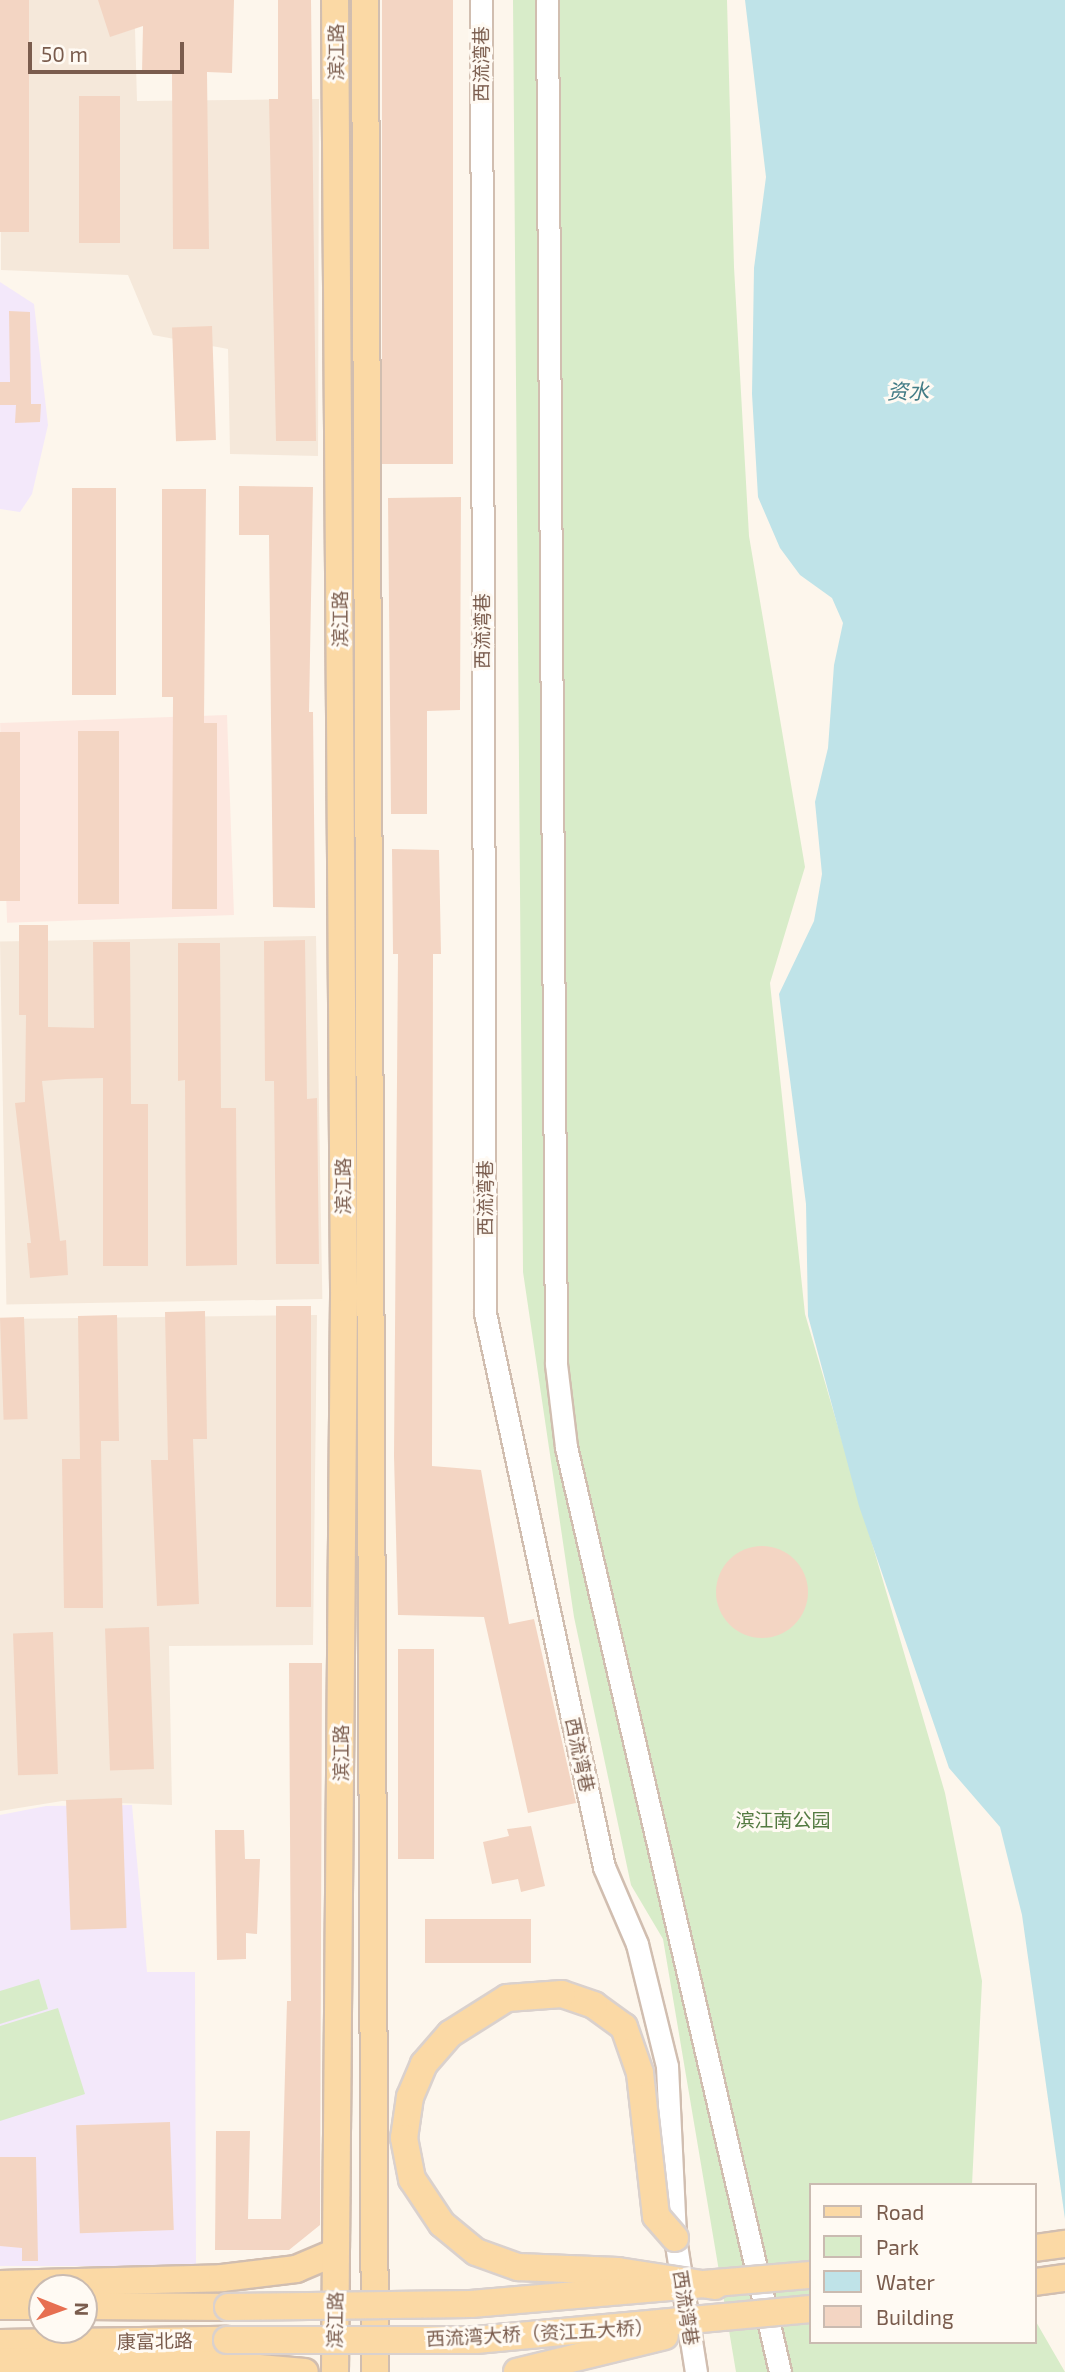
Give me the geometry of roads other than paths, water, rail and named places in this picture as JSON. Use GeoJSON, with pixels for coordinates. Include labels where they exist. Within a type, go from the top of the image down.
{"type":"FeatureCollection","features":[{"type":"Feature","properties":{"kind":"main road","name":"滨江路"},"geometry":{"type":"LineString","coordinates":[[335,0],[344,1274],[335,2372]]}},
{"type":"Feature","properties":{"kind":"main road","name":"滨江路"},"geometry":{"type":"LineString","coordinates":[[365,0],[374,2372]]}},
{"type":"Feature","properties":{"kind":"main road"},"geometry":{"type":"LineString","coordinates":[[675,2238],[656,2216],[640,2073],[624,2027],[594,2005],[562,1994],[507,1998],[450,2034],[424,2064],[410,2097],[404,2137],[412,2179],[442,2224],[476,2252],[518,2267],[618,2271],[715,2286]]}},
{"type":"Feature","properties":{"kind":"main road"},"geometry":{"type":"LineString","coordinates":[[1037,2248],[1065,2244]]}},
{"type":"Feature","properties":{"kind":"main road"},"geometry":{"type":"LineString","coordinates":[[0,2284],[222,2278],[296,2269],[337,2252]]}},
{"type":"Feature","properties":{"kind":"main road","name":"西流湾大桥（资江五大桥）"},"geometry":{"type":"LineString","coordinates":[[228,2307],[471,2304],[715,2286],[810,2274]]}},
{"type":"Feature","properties":{"kind":"main road"},"geometry":{"type":"LineString","coordinates":[[0,2361],[226,2353],[255,2347],[267,2313],[257,2288],[222,2278]]}},
{"type":"Feature","properties":{"kind":"main road"},"geometry":{"type":"LineString","coordinates":[[1037,2282],[1065,2278]]}},
{"type":"Feature","properties":{"kind":"main road"},"geometry":{"type":"LineString","coordinates":[[0,2306],[28,2306]]}},
{"type":"Feature","properties":{"kind":"main road","name":"康富北路"},"geometry":{"type":"LineString","coordinates":[[98,2306],[228,2307]]}},
{"type":"Feature","properties":{"kind":"main road","name":"西流湾大桥（资江五大桥）"},"geometry":{"type":"LineString","coordinates":[[226,2353],[477,2340],[716,2321],[810,2309]]}},
{"type":"Feature","properties":{"kind":"main road"},"geometry":{"type":"LineString","coordinates":[[517,2372],[620,2350],[716,2321]]}},
{"type":"Feature","properties":{"kind":"main road","name":"康富北路"},"geometry":{"type":"LineString","coordinates":[[0,2343],[226,2353]]}},
{"type":"Feature","properties":{"kind":"main road"},"geometry":{"type":"LineString","coordinates":[[226,2353],[306,2372]]}},
{"type":"Feature","properties":{"kind":"street","name":"西流湾巷"},"geometry":{"type":"LineString","coordinates":[[481,0],[485,1313],[604,1867],[637,1944],[667,2066],[675,2238],[696,2372]]}},
{"type":"Feature","properties":{"kind":"street"},"geometry":{"type":"LineString","coordinates":[[547,0],[556,1364],[566,1447],[780,2372]]}},
{"type":"Feature","properties":{"kind":"water","name":"资水"},"geometry":{"type":"Polygon","coordinates":[[[745,0],[1065,0],[1065,2219],[1022,1915],[1000,1827],[949,1768],[859,1506],[808,1316],[806,1204],[779,994],[814,921],[822,874],[815,802],[828,748],[834,665],[843,623],[832,598],[800,575],[780,548],[758,497],[752,394],[754,268],[766,177],[745,0]]]}},
{"type":"Feature","properties":{"kind":"park label","name":"滨江南公园"},"geometry":{"type":"Point","coordinates":[783,1820]}}]}
